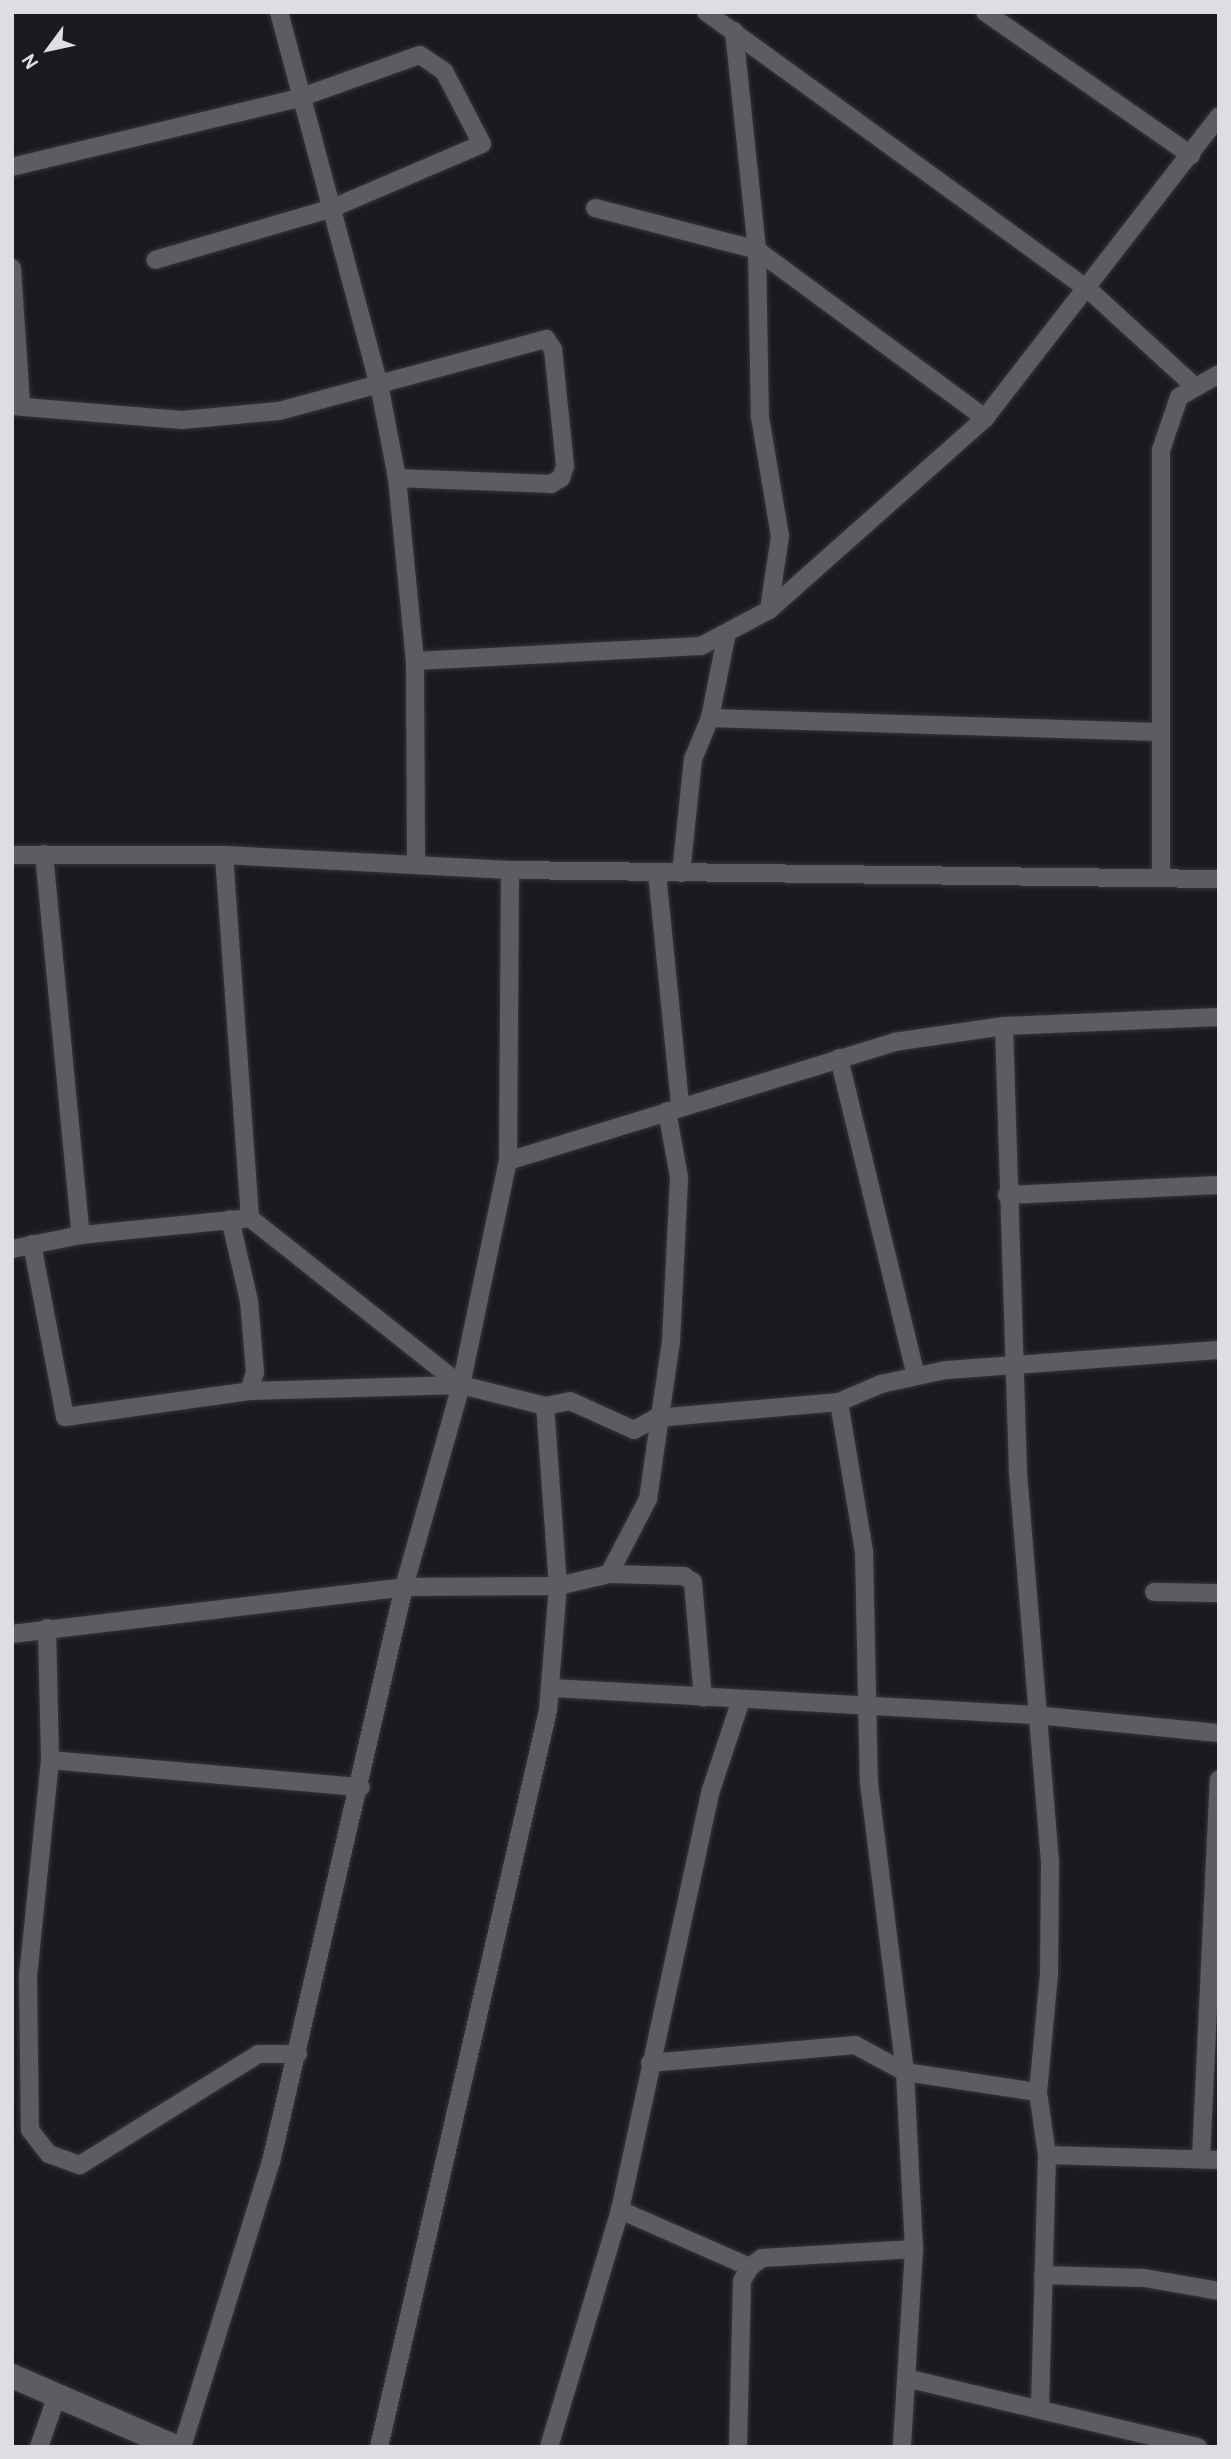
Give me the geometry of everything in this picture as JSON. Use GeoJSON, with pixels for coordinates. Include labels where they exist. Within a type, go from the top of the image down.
{"type":"FeatureCollection","features":[{"type":"Feature","properties":{"kind":"main road"},"geometry":{"type":"LineString","coordinates":[[12,2376],[175,2447]]}},
{"type":"Feature","properties":{"kind":"street"},"geometry":{"type":"LineString","coordinates":[[279,12],[299,99],[333,208],[379,384],[397,478],[415,661],[416,863]]}},
{"type":"Feature","properties":{"kind":"street"},"geometry":{"type":"LineString","coordinates":[[706,12],[1089,290],[1192,385]]}},
{"type":"Feature","properties":{"kind":"street"},"geometry":{"type":"LineString","coordinates":[[985,12],[1191,155]]}},
{"type":"Feature","properties":{"kind":"street"},"geometry":{"type":"LineString","coordinates":[[734,31],[757,250],[760,417],[780,536],[769,610]]}},
{"type":"Feature","properties":{"kind":"street"},"geometry":{"type":"LineString","coordinates":[[12,167],[65,159],[299,99],[420,55],[444,71],[482,144],[333,208],[156,260]]}},
{"type":"Feature","properties":{"kind":"street"},"geometry":{"type":"LineString","coordinates":[[415,661],[650,651],[726,637],[769,610],[985,418],[1089,290],[1219,117]]}},
{"type":"Feature","properties":{"kind":"street"},"geometry":{"type":"LineString","coordinates":[[594,208],[757,250],[985,418]]}},
{"type":"Feature","properties":{"kind":"street"},"geometry":{"type":"LineString","coordinates":[[12,268],[17,405],[183,420],[279,411],[536,338],[553,349],[565,466],[561,478],[551,484],[397,478]]}},
{"type":"Feature","properties":{"kind":"street"},"geometry":{"type":"LineString","coordinates":[[1161,874],[1157,732],[1161,450],[1170,412],[1192,385],[1219,374]]}},
{"type":"Feature","properties":{"kind":"street"},"geometry":{"type":"LineString","coordinates":[[681,873],[693,759],[710,718],[726,637]]}},
{"type":"Feature","properties":{"kind":"street"},"geometry":{"type":"LineString","coordinates":[[710,718],[1157,732]]}},
{"type":"Feature","properties":{"kind":"street"},"geometry":{"type":"LineString","coordinates":[[44,854],[81,1235]]}},
{"type":"Feature","properties":{"kind":"street"},"geometry":{"type":"LineString","coordinates":[[12,855],[224,855],[510,870],[657,873],[1161,874],[1219,879]]}},
{"type":"Feature","properties":{"kind":"street"},"geometry":{"type":"LineString","coordinates":[[224,855],[250,1218]]}},
{"type":"Feature","properties":{"kind":"street"},"geometry":{"type":"LineString","coordinates":[[182,2447],[298,2054],[361,1787],[404,1587],[461,1385],[508,1161],[510,870]]}},
{"type":"Feature","properties":{"kind":"street"},"geometry":{"type":"LineString","coordinates":[[609,1574],[648,1500],[656,1418],[680,1248],[679,1177],[657,873]]}},
{"type":"Feature","properties":{"kind":"street"},"geometry":{"type":"LineString","coordinates":[[508,1161],[894,1042],[1004,1026],[1219,1017]]}},
{"type":"Feature","properties":{"kind":"street"},"geometry":{"type":"LineString","coordinates":[[1004,1026],[1007,1195],[1035,1715],[1046,1778],[1050,1861],[1048,1999],[1038,2092],[1048,2155],[1040,2408]]}},
{"type":"Feature","properties":{"kind":"street"},"geometry":{"type":"LineString","coordinates":[[839,1058],[916,1376]]}},
{"type":"Feature","properties":{"kind":"street"},"geometry":{"type":"LineString","coordinates":[[1007,1195],[1219,1185]]}},
{"type":"Feature","properties":{"kind":"street"},"geometry":{"type":"LineString","coordinates":[[12,1249],[81,1235],[250,1218],[461,1385]]}},
{"type":"Feature","properties":{"kind":"street"},"geometry":{"type":"LineString","coordinates":[[230,1219],[249,1301],[256,1372],[248,1391]]}},
{"type":"Feature","properties":{"kind":"street"},"geometry":{"type":"LineString","coordinates":[[32,1244],[65,1417],[248,1391],[461,1385],[545,1406],[570,1401],[634,1430],[656,1418],[839,1402],[916,1376],[1219,1350]]}},
{"type":"Feature","properties":{"kind":"street"},"geometry":{"type":"LineString","coordinates":[[839,1402],[864,1551],[869,1783],[905,2073],[914,2249],[909,2379],[902,2447]]}},
{"type":"Feature","properties":{"kind":"street"},"geometry":{"type":"LineString","coordinates":[[379,2447],[552,1688],[558,1586],[545,1406]]}},
{"type":"Feature","properties":{"kind":"street"},"geometry":{"type":"LineString","coordinates":[[12,1634],[404,1587],[558,1586],[609,1574],[684,1576],[693,1582],[703,1698]]}},
{"type":"Feature","properties":{"kind":"street"},"geometry":{"type":"LineString","coordinates":[[1154,1592],[1219,1594]]}},
{"type":"Feature","properties":{"kind":"street"},"geometry":{"type":"LineString","coordinates":[[47,1628],[50,1760],[27,1975],[30,2130],[49,2154],[80,2165],[258,2054],[298,2054]]}},
{"type":"Feature","properties":{"kind":"street"},"geometry":{"type":"LineString","coordinates":[[552,1688],[868,1709],[1035,1715],[1219,1732]]}},
{"type":"Feature","properties":{"kind":"street"},"geometry":{"type":"LineString","coordinates":[[549,2447],[620,2210],[711,1790],[741,1700]]}},
{"type":"Feature","properties":{"kind":"street"},"geometry":{"type":"LineString","coordinates":[[50,1760],[361,1787]]}},
{"type":"Feature","properties":{"kind":"street"},"geometry":{"type":"LineString","coordinates":[[1048,2155],[1210,2158],[1219,1779]]}},
{"type":"Feature","properties":{"kind":"street"},"geometry":{"type":"LineString","coordinates":[[650,2063],[855,2045],[905,2073],[1038,2092]]}},
{"type":"Feature","properties":{"kind":"street"},"geometry":{"type":"LineString","coordinates":[[620,2210],[750,2267]]}},
{"type":"Feature","properties":{"kind":"street"},"geometry":{"type":"LineString","coordinates":[[738,2447],[741,2281],[750,2267],[762,2258],[914,2249]]}},
{"type":"Feature","properties":{"kind":"street"},"geometry":{"type":"LineString","coordinates":[[1043,2275],[1144,2278],[1219,2291]]}},
{"type":"Feature","properties":{"kind":"street"},"geometry":{"type":"LineString","coordinates":[[909,2379],[1198,2447]]}},
{"type":"Feature","properties":{"kind":"street"},"geometry":{"type":"LineString","coordinates":[[39,2447],[57,2395]]}}]}
